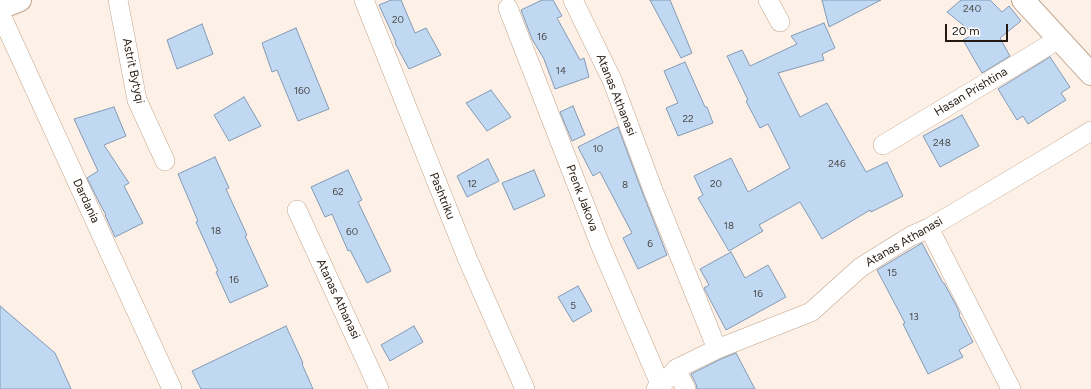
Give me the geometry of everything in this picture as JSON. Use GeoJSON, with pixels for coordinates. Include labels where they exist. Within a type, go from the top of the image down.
{"type":"FeatureCollection","features":[{"type":"Feature","properties":{"kind":"street"},"geometry":{"type":"LineString","coordinates":[[0,8],[20,0]]}},
{"type":"Feature","properties":{"kind":"street","name":"Astrit Bytyqi"},"geometry":{"type":"LineString","coordinates":[[118,0],[137,100],[165,160]]}},
{"type":"Feature","properties":{"kind":"street","name":"Pashtriku"},"geometry":{"type":"LineString","coordinates":[[364,0],[468,260],[525,389]]}},
{"type":"Feature","properties":{"kind":"street","name":"Atanas Athanasi"},"geometry":{"type":"LineString","coordinates":[[573,0],[612,80],[653,190],[717,349]]}},
{"type":"Feature","properties":{"kind":"street"},"geometry":{"type":"LineString","coordinates":[[768,0],[780,22]]}},
{"type":"Feature","properties":{"kind":"street"},"geometry":{"type":"LineString","coordinates":[[1023,0],[1091,74]]}},
{"type":"Feature","properties":{"kind":"street","name":"Prenk Jakova"},"geometry":{"type":"LineString","coordinates":[[508,8],[600,244],[659,388]]}},
{"type":"Feature","properties":{"kind":"street","name":"Dardania"},"geometry":{"type":"LineString","coordinates":[[0,14],[172,389]]}},
{"type":"Feature","properties":{"kind":"street","name":"Hasan Prishtina"},"geometry":{"type":"LineString","coordinates":[[883,145],[1059,39]]}},
{"type":"Feature","properties":{"kind":"street","name":"Atanas Athanasi"},"geometry":{"type":"LineString","coordinates":[[659,388],[676,369],[717,349],[811,312],[861,267],[911,236],[928,228],[1091,131]]}},
{"type":"Feature","properties":{"kind":"street","name":"Atanas Athanasi"},"geometry":{"type":"LineString","coordinates":[[296,210],[379,389]]}},
{"type":"Feature","properties":{"kind":"street"},"geometry":{"type":"LineString","coordinates":[[928,228],[1011,389]]}},
{"type":"Feature","properties":{"kind":"street"},"geometry":{"type":"LineString","coordinates":[[676,369],[686,389]]}},
{"type":"Feature","properties":{"kind":"building"},"geometry":{"type":"Polygon","coordinates":[[[391,0],[401,0],[415,33],[426,28],[441,55],[409,69],[395,43],[396,42],[379,5],[391,0]]]}},
{"type":"Feature","properties":{"kind":"building"},"geometry":{"type":"Polygon","coordinates":[[[542,0],[553,0],[562,16],[557,18],[580,60],[584,58],[589,77],[555,89],[544,59],[532,39],[521,10],[542,0]]]}},
{"type":"Feature","properties":{"kind":"building"},"geometry":{"type":"Polygon","coordinates":[[[650,0],[670,0],[692,53],[681,58],[650,0]]]}},
{"type":"Feature","properties":{"kind":"building"},"geometry":{"type":"Polygon","coordinates":[[[822,0],[881,0],[829,27],[822,0]]]}},
{"type":"Feature","properties":{"kind":"building"},"geometry":{"type":"Polygon","coordinates":[[[961,0],[990,0],[1002,12],[1009,6],[1021,21],[1000,38],[1010,56],[982,73],[963,40],[974,34],[947,12],[961,0]]]}},
{"type":"Feature","properties":{"kind":"building"},"geometry":{"type":"Polygon","coordinates":[[[824,23],[835,48],[822,54],[824,60],[778,73],[800,117],[827,103],[866,172],[887,162],[903,196],[871,212],[870,210],[822,239],[800,202],[759,225],[763,231],[729,251],[698,198],[703,195],[694,176],[731,158],[748,192],[790,168],[768,124],[760,128],[746,101],[748,100],[727,56],[742,50],[750,66],[797,44],[791,36],[824,23]]]}},
{"type":"Feature","properties":{"kind":"building"},"geometry":{"type":"Polygon","coordinates":[[[202,24],[213,54],[177,69],[167,40],[202,24]]]}},
{"type":"Feature","properties":{"kind":"building"},"geometry":{"type":"Polygon","coordinates":[[[296,28],[329,109],[298,121],[277,70],[272,72],[262,43],[296,28]]]}},
{"type":"Feature","properties":{"kind":"building"},"geometry":{"type":"Polygon","coordinates":[[[1050,57],[1070,87],[1061,93],[1066,100],[1028,124],[1023,116],[1017,120],[998,89],[1050,57]]]}},
{"type":"Feature","properties":{"kind":"building"},"geometry":{"type":"Polygon","coordinates":[[[685,62],[705,107],[707,107],[713,123],[678,136],[666,108],[678,103],[664,71],[685,62]]]}},
{"type":"Feature","properties":{"kind":"building"},"geometry":{"type":"Polygon","coordinates":[[[491,90],[511,117],[487,131],[466,103],[491,90]]]}},
{"type":"Feature","properties":{"kind":"building"},"geometry":{"type":"Polygon","coordinates":[[[244,97],[261,126],[229,141],[214,115],[244,97]]]}},
{"type":"Feature","properties":{"kind":"building"},"geometry":{"type":"Polygon","coordinates":[[[573,106],[585,135],[572,141],[560,112],[573,106]]]}},
{"type":"Feature","properties":{"kind":"building"},"geometry":{"type":"Polygon","coordinates":[[[114,107],[126,136],[104,145],[129,183],[124,186],[143,223],[115,237],[106,215],[87,178],[98,171],[74,119],[114,107]]]}},
{"type":"Feature","properties":{"kind":"building"},"geometry":{"type":"Polygon","coordinates":[[[962,115],[979,146],[940,167],[923,136],[962,115]]]}},
{"type":"Feature","properties":{"kind":"building"},"geometry":{"type":"Polygon","coordinates":[[[618,127],[667,255],[638,269],[623,238],[632,233],[600,172],[593,176],[578,147],[618,127]]]}},
{"type":"Feature","properties":{"kind":"building"},"geometry":{"type":"Polygon","coordinates":[[[215,157],[229,188],[226,189],[247,235],[245,236],[268,286],[230,303],[216,272],[218,271],[196,222],[198,221],[178,174],[215,157]]]}},
{"type":"Feature","properties":{"kind":"building"},"geometry":{"type":"Polygon","coordinates":[[[488,159],[499,181],[467,197],[457,176],[488,159]]]}},
{"type":"Feature","properties":{"kind":"building"},"geometry":{"type":"Polygon","coordinates":[[[348,170],[362,200],[358,202],[391,271],[367,283],[350,250],[348,251],[332,214],[325,217],[311,187],[348,170]]]}},
{"type":"Feature","properties":{"kind":"building"},"geometry":{"type":"Polygon","coordinates":[[[534,170],[545,196],[514,210],[502,183],[534,170]]]}},
{"type":"Feature","properties":{"kind":"building"},"geometry":{"type":"Polygon","coordinates":[[[922,243],[956,305],[960,314],[959,315],[973,342],[959,350],[963,357],[928,374],[903,324],[905,323],[877,270],[922,243]]]}},
{"type":"Feature","properties":{"kind":"building"},"geometry":{"type":"Polygon","coordinates":[[[731,252],[745,278],[768,265],[786,297],[726,330],[704,288],[709,285],[700,269],[731,252]]]}},
{"type":"Feature","properties":{"kind":"building"},"geometry":{"type":"Polygon","coordinates":[[[578,286],[592,311],[573,322],[558,297],[578,286]]]}},
{"type":"Feature","properties":{"kind":"building"},"geometry":{"type":"Polygon","coordinates":[[[0,306],[55,353],[71,389],[0,389],[0,306]]]}},
{"type":"Feature","properties":{"kind":"building"},"geometry":{"type":"Polygon","coordinates":[[[286,326],[313,389],[201,389],[192,371],[286,326]]]}},
{"type":"Feature","properties":{"kind":"building"},"geometry":{"type":"Polygon","coordinates":[[[414,326],[423,342],[390,361],[381,345],[414,326]]]}},
{"type":"Feature","properties":{"kind":"building"},"geometry":{"type":"Polygon","coordinates":[[[736,353],[755,389],[697,389],[691,374],[736,353]]]}}]}
